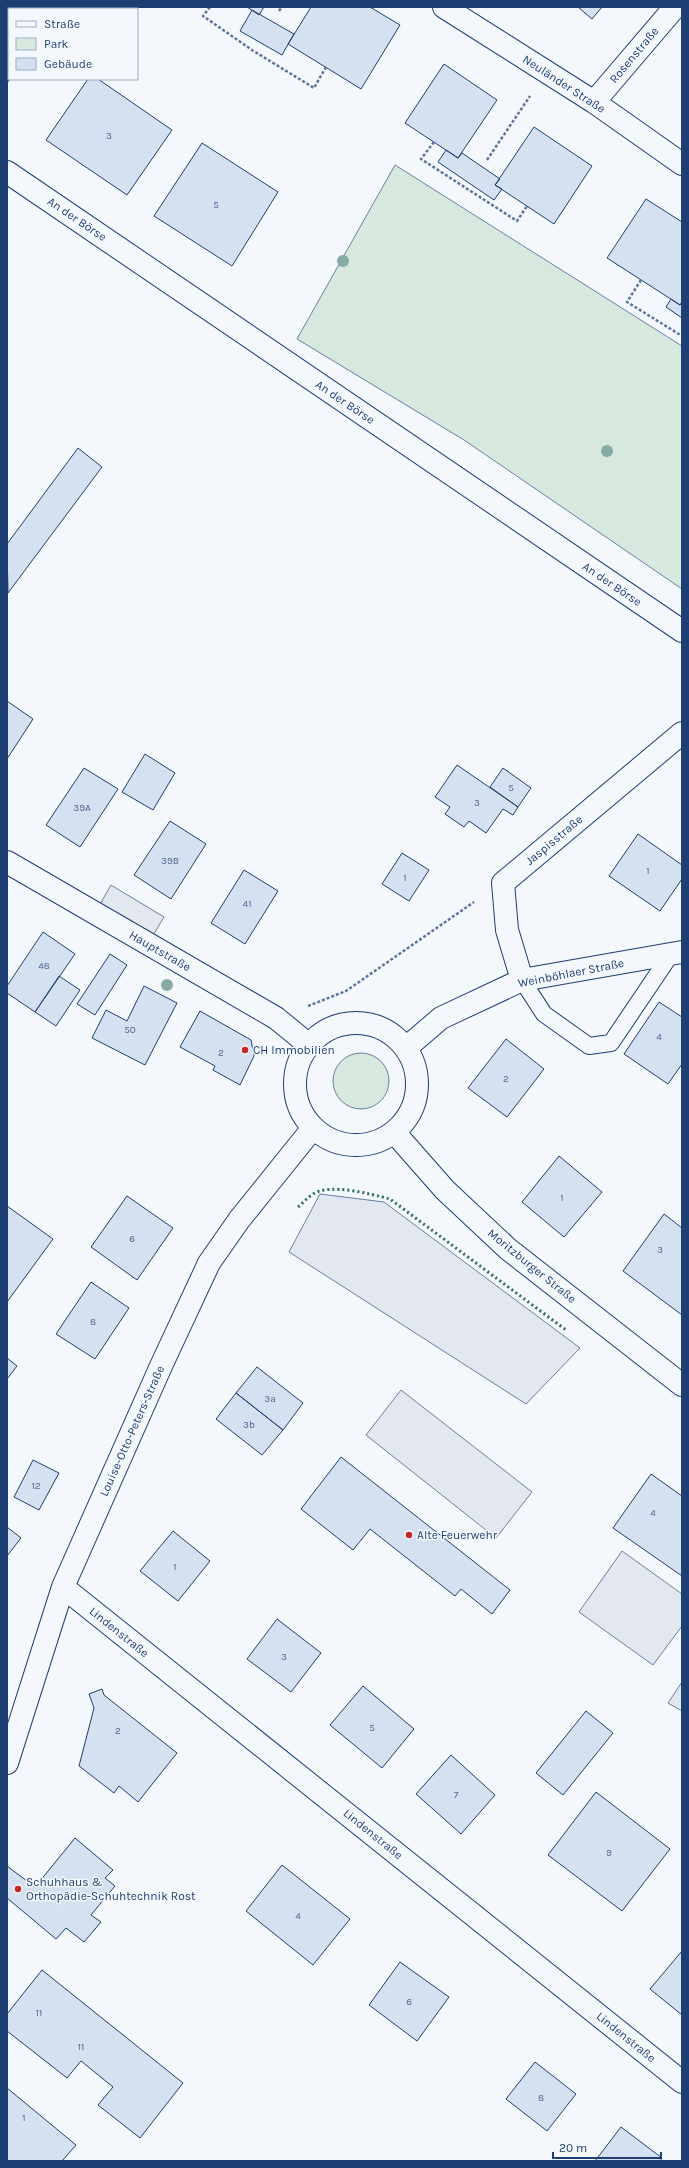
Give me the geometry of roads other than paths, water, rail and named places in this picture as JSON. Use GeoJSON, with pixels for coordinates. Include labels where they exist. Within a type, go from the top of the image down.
{"type":"FeatureCollection","features":[{"type":"Feature","properties":{"kind":"street","name":"Neuländer Straße"},"geometry":{"type":"LineString","coordinates":[[444,7],[594,102],[682,164]]}},
{"type":"Feature","properties":{"kind":"street","name":"Rosenstraße"},"geometry":{"type":"LineString","coordinates":[[594,102],[674,7]]}},
{"type":"Feature","properties":{"kind":"street","name":"An der Börse"},"geometry":{"type":"LineString","coordinates":[[7,172],[682,631]]}},
{"type":"Feature","properties":{"kind":"street","name":"Jaspisstraße"},"geometry":{"type":"LineString","coordinates":[[522,980],[507,930],[503,883],[682,733]]}},
{"type":"Feature","properties":{"kind":"street","name":"Hauptstraße"},"geometry":{"type":"LineString","coordinates":[[7,862],[276,1018],[309,1045]]}},
{"type":"Feature","properties":{"kind":"street","name":"Weinböhlaer Straße"},"geometry":{"type":"LineString","coordinates":[[406,1048],[441,1018],[522,980],[676,953]]}},
{"type":"Feature","properties":{"kind":"street"},"geometry":{"type":"LineString","coordinates":[[358,1023],[376,1026],[393,1035],[406,1048],[414,1064],[417,1089],[415,1101],[407,1118],[394,1132],[379,1141],[368,1144],[344,1145],[328,1139],[313,1128],[302,1114],[296,1096],[296,1078],[300,1061],[309,1045],[323,1033],[340,1025],[358,1023]]}},
{"type":"Feature","properties":{"kind":"street","name":"Louise-Otto-Peters-Straße"},"geometry":{"type":"LineString","coordinates":[[7,1763],[63,1587],[161,1366],[210,1263],[239,1220],[313,1128]]}},
{"type":"Feature","properties":{"kind":"street","name":"Moritzburger Straße"},"geometry":{"type":"LineString","coordinates":[[394,1132],[445,1190],[508,1249],[682,1385]]}},
{"type":"Feature","properties":{"kind":"street","name":"Lindenstraße"},"geometry":{"type":"LineString","coordinates":[[63,1587],[682,2082]]}},
{"type":"Feature","properties":{"kind":"lane"},"geometry":{"type":"LineString","coordinates":[[522,980],[544,1014],[589,1046],[611,1043],[676,953]]}},
{"type":"Feature","properties":{"kind":"place","name":"CH Immobilien"},"geometry":{"type":"Point","coordinates":[245,1050]}},
{"type":"Feature","properties":{"kind":"place","name":"Alte Feuerwehr"},"geometry":{"type":"Point","coordinates":[409,1535]}},
{"type":"Feature","properties":{"kind":"place","name":"Schuhhaus & Orthopädie-Schuhtechnik Rost"},"geometry":{"type":"Point","coordinates":[18,1889]}}]}
